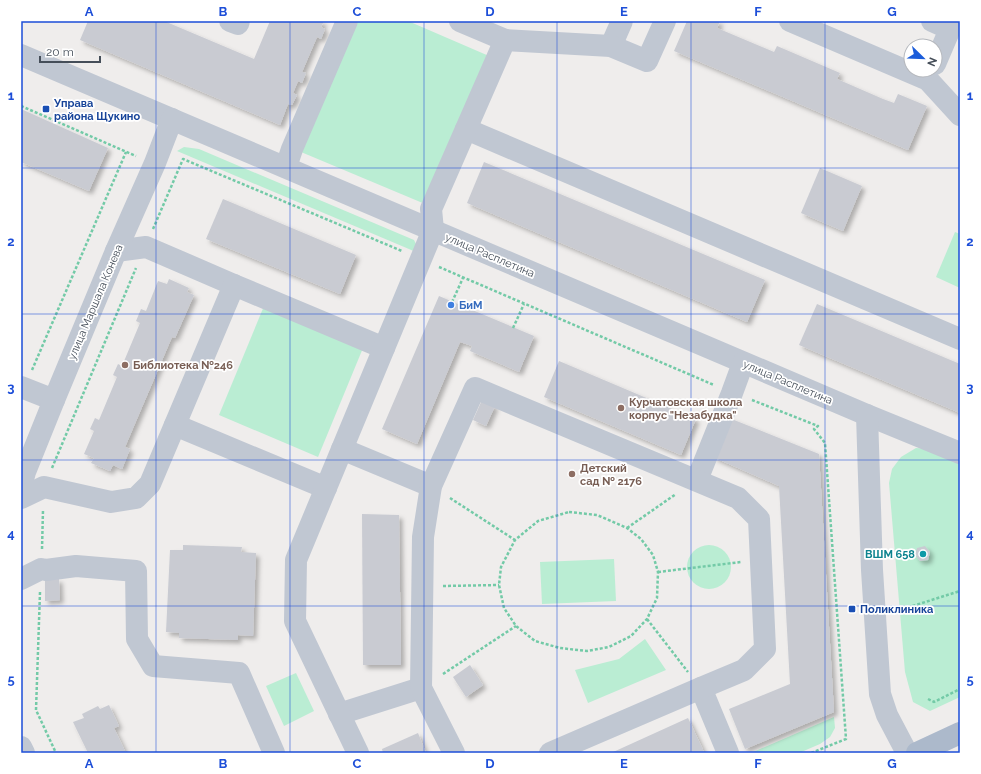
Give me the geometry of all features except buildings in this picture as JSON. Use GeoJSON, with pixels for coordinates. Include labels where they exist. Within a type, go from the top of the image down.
{"type":"FeatureCollection","features":[{"type":"Feature","properties":{"kind":"main road"},"geometry":{"type":"LineString","coordinates":[[917,753],[960,733]]}},
{"type":"Feature","properties":{"kind":"street"},"geometry":{"type":"LineString","coordinates":[[230,21],[238,24],[239,21]]}},
{"type":"Feature","properties":{"kind":"street"},"geometry":{"type":"LineString","coordinates":[[286,168],[292,149],[347,21]]}},
{"type":"Feature","properties":{"kind":"street"},"geometry":{"type":"LineString","coordinates":[[460,21],[505,40],[611,46],[647,62],[665,21]]}},
{"type":"Feature","properties":{"kind":"street"},"geometry":{"type":"LineString","coordinates":[[611,46],[622,21]]}},
{"type":"Feature","properties":{"kind":"street"},"geometry":{"type":"LineString","coordinates":[[790,21],[903,61]]}},
{"type":"Feature","properties":{"kind":"street"},"geometry":{"type":"LineString","coordinates":[[932,21],[950,29],[943,45]]}},
{"type":"Feature","properties":{"kind":"street"},"geometry":{"type":"LineString","coordinates":[[358,753],[295,621],[296,560],[433,230],[431,209],[505,40]]}},
{"type":"Feature","properties":{"kind":"street","name":"улица Расплетина"},"geometry":{"type":"LineString","coordinates":[[21,55],[743,363],[960,453]]}},
{"type":"Feature","properties":{"kind":"street"},"geometry":{"type":"LineString","coordinates":[[936,78],[960,115]]}},
{"type":"Feature","properties":{"kind":"street","name":"улица Маршала Конева"},"geometry":{"type":"LineString","coordinates":[[21,487],[25,472],[37,394],[116,251],[155,163],[172,119]]}},
{"type":"Feature","properties":{"kind":"street"},"geometry":{"type":"LineString","coordinates":[[466,129],[960,339]]}},
{"type":"Feature","properties":{"kind":"street"},"geometry":{"type":"LineString","coordinates":[[116,251],[146,246],[384,348]]}},
{"type":"Feature","properties":{"kind":"street"},"geometry":{"type":"LineString","coordinates":[[21,498],[44,487],[111,502],[136,498],[150,484],[234,285]]}},
{"type":"Feature","properties":{"kind":"street"},"geometry":{"type":"LineString","coordinates":[[697,480],[743,363]]}},
{"type":"Feature","properties":{"kind":"street"},"geometry":{"type":"LineString","coordinates":[[454,753],[421,688],[423,536],[432,486],[475,388],[738,498],[759,518],[765,649],[744,670],[550,753]]}},
{"type":"Feature","properties":{"kind":"street"},"geometry":{"type":"LineString","coordinates":[[867,415],[872,570],[880,694],[887,715],[907,753]]}},
{"type":"Feature","properties":{"kind":"street"},"geometry":{"type":"LineString","coordinates":[[175,425],[326,488]]}},
{"type":"Feature","properties":{"kind":"street"},"geometry":{"type":"LineString","coordinates":[[342,450],[432,486]]}},
{"type":"Feature","properties":{"kind":"street"},"geometry":{"type":"LineString","coordinates":[[21,578],[41,569],[46,570],[76,566],[136,571],[137,639],[153,666],[239,673],[274,753]]}},
{"type":"Feature","properties":{"kind":"street"},"geometry":{"type":"LineString","coordinates":[[339,714],[421,688]]}},
{"type":"Feature","properties":{"kind":"street"},"geometry":{"type":"LineString","coordinates":[[701,688],[728,753]]}},
{"type":"Feature","properties":{"kind":"street"},"geometry":{"type":"LineString","coordinates":[[21,747],[24,753]]}},
{"type":"Feature","properties":{"kind":"path"},"geometry":{"type":"LineString","coordinates":[[21,106],[126,152],[27,380],[37,394]]}},
{"type":"Feature","properties":{"kind":"path"},"geometry":{"type":"LineString","coordinates":[[56,753],[36,710],[44,487],[183,159],[732,392],[818,426],[814,429],[825,443],[846,739],[812,753]]}},
{"type":"Feature","properties":{"kind":"path"},"geometry":{"type":"LineString","coordinates":[[452,302],[463,278]]}},
{"type":"Feature","properties":{"kind":"path"},"geometry":{"type":"LineString","coordinates":[[513,328],[524,304]]}},
{"type":"Feature","properties":{"kind":"path"},"geometry":{"type":"LineString","coordinates":[[627,528],[697,480]]}},
{"type":"Feature","properties":{"kind":"path"},"geometry":{"type":"LineString","coordinates":[[432,486],[515,540]]}},
{"type":"Feature","properties":{"kind":"path"},"geometry":{"type":"LineString","coordinates":[[569,512],[597,515],[627,528],[641,540],[653,555],[658,572],[658,598],[647,618],[631,636],[609,647],[587,651],[560,648],[535,641],[516,626],[504,608],[499,584],[502,566],[515,540],[538,521],[569,512]]}},
{"type":"Feature","properties":{"kind":"path"},"geometry":{"type":"LineString","coordinates":[[658,572],[761,560]]}},
{"type":"Feature","properties":{"kind":"path"},"geometry":{"type":"LineString","coordinates":[[422,587],[499,584]]}},
{"type":"Feature","properties":{"kind":"path"},"geometry":{"type":"LineString","coordinates":[[903,609],[960,591]]}},
{"type":"Feature","properties":{"kind":"path"},"geometry":{"type":"LineString","coordinates":[[647,618],[701,688]]}},
{"type":"Feature","properties":{"kind":"path"},"geometry":{"type":"LineString","coordinates":[[421,688],[516,626]]}},
{"type":"Feature","properties":{"kind":"path"},"geometry":{"type":"LineString","coordinates":[[928,699],[934,702],[960,689]]}},
{"type":"Feature","properties":{"kind":"green space"},"geometry":{"type":"Polygon","coordinates":[[[358,21],[408,21],[489,56],[425,204],[301,152],[358,21]]]}},
{"type":"Feature","properties":{"kind":"green space"},"geometry":{"type":"Polygon","coordinates":[[[184,147],[199,149],[414,240],[418,248],[416,252],[177,151],[184,147]]]}},
{"type":"Feature","properties":{"kind":"green space"},"geometry":{"type":"Polygon","coordinates":[[[955,232],[960,234],[960,288],[936,277],[955,232]]]}},
{"type":"Feature","properties":{"kind":"green space"},"geometry":{"type":"Polygon","coordinates":[[[264,306],[363,348],[318,457],[219,415],[264,306]]]}},
{"type":"Feature","properties":{"kind":"green space"},"geometry":{"type":"Polygon","coordinates":[[[916,448],[932,449],[960,461],[960,697],[930,711],[913,702],[905,672],[889,483],[892,469],[901,457],[916,448]]]}},
{"type":"Feature","properties":{"kind":"green space"},"geometry":{"type":"Polygon","coordinates":[[[709,545],[721,549],[727,555],[731,567],[727,579],[721,585],[709,589],[697,585],[691,579],[687,567],[691,555],[697,549],[709,545]]]}},
{"type":"Feature","properties":{"kind":"green space"},"geometry":{"type":"Polygon","coordinates":[[[614,559],[616,601],[542,604],[540,562],[614,559]]]}},
{"type":"Feature","properties":{"kind":"green space"},"geometry":{"type":"Polygon","coordinates":[[[645,639],[666,670],[588,703],[575,670],[619,659],[645,639]]]}},
{"type":"Feature","properties":{"kind":"green space"},"geometry":{"type":"Polygon","coordinates":[[[296,673],[314,711],[284,726],[266,686],[296,673]]]}},
{"type":"Feature","properties":{"kind":"green space"},"geometry":{"type":"Polygon","coordinates":[[[834,717],[835,728],[830,737],[820,744],[799,753],[751,753],[834,717]]]}},
{"type":"Feature","properties":{"kind":"place","name":"Управа района Щукино"},"geometry":{"type":"Point","coordinates":[46,109]}},
{"type":"Feature","properties":{"kind":"place","name":"БиМ"},"geometry":{"type":"Point","coordinates":[451,305]}},
{"type":"Feature","properties":{"kind":"place","name":"Библиотека №246"},"geometry":{"type":"Point","coordinates":[125,365]}},
{"type":"Feature","properties":{"kind":"place","name":"Курчатовская школа корпус \"Незабудка\""},"geometry":{"type":"Point","coordinates":[621,408]}},
{"type":"Feature","properties":{"kind":"place","name":"Детский сад № 2176"},"geometry":{"type":"Point","coordinates":[572,474]}},
{"type":"Feature","properties":{"kind":"place","name":"ВШM 658"},"geometry":{"type":"Point","coordinates":[923,554]}},
{"type":"Feature","properties":{"kind":"place","name":"Поликлиника"},"geometry":{"type":"Point","coordinates":[852,609]}}]}
